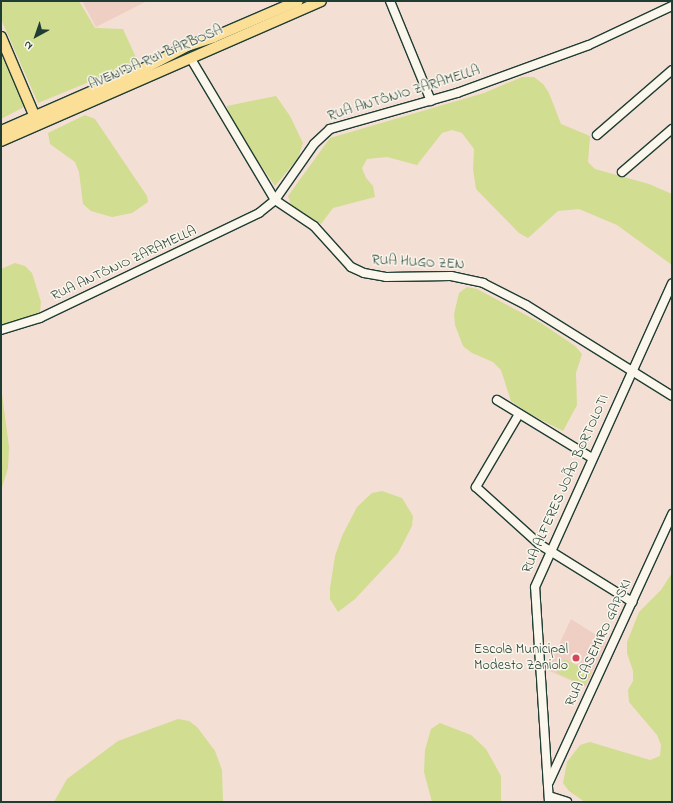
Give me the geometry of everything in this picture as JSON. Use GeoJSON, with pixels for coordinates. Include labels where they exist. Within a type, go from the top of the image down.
{"type":"FeatureCollection","features":[{"type":"Feature","properties":{"kind":"main road","name":"AVENIDA RUI BARBOSA"},"geometry":{"type":"LineString","coordinates":[[1,141],[36,120],[146,68],[185,47],[214,38],[298,1]]}},
{"type":"Feature","properties":{"kind":"main road","name":"AVENIDA RUI BARBOSA"},"geometry":{"type":"LineString","coordinates":[[1,131],[36,120],[190,59],[321,1]]}},
{"type":"Feature","properties":{"kind":"main road"},"geometry":{"type":"LineString","coordinates":[[1,37],[36,120]]}},
{"type":"Feature","properties":{"kind":"main road"},"geometry":{"type":"LineString","coordinates":[[185,47],[181,54],[190,59]]}},
{"type":"Feature","properties":{"kind":"street"},"geometry":{"type":"LineString","coordinates":[[390,1],[431,101]]}},
{"type":"Feature","properties":{"kind":"street","name":"RUA ANTÔNIO ZARAMELLA"},"geometry":{"type":"LineString","coordinates":[[1,330],[40,318],[180,253],[259,212],[275,200],[314,144],[330,129],[431,101],[589,44],[672,6]]}},
{"type":"Feature","properties":{"kind":"street","name":"RUA HUGO ZEN"},"geometry":{"type":"LineString","coordinates":[[190,59],[275,200],[314,226],[356,270],[395,278],[451,276],[483,283],[526,305],[672,396]]}},
{"type":"Feature","properties":{"kind":"street"},"geometry":{"type":"LineString","coordinates":[[596,135],[672,70]]}},
{"type":"Feature","properties":{"kind":"street"},"geometry":{"type":"LineString","coordinates":[[622,172],[672,129]]}},
{"type":"Feature","properties":{"kind":"street","name":"RUA ALFERES JOÃO BORTOLOTI"},"geometry":{"type":"LineString","coordinates":[[549,799],[549,782],[543,740],[534,593],[550,552],[631,371],[672,284]]}},
{"type":"Feature","properties":{"kind":"street"},"geometry":{"type":"LineString","coordinates":[[496,400],[592,458]]}},
{"type":"Feature","properties":{"kind":"street"},"geometry":{"type":"LineString","coordinates":[[520,414],[476,487],[526,534],[550,552],[632,602]]}},
{"type":"Feature","properties":{"kind":"street","name":"RUA CASEMIRO GAPSKI"},"geometry":{"type":"LineString","coordinates":[[549,782],[672,514]]}},
{"type":"Feature","properties":{"kind":"street"},"geometry":{"type":"LineString","coordinates":[[549,799],[567,802]]}},
{"type":"Feature","properties":{"kind":"shaded area"},"geometry":{"type":"Polygon","coordinates":[[[82,1],[147,1],[96,27],[82,1]]]}},
{"type":"Feature","properties":{"kind":"shaded area","name":"Escola Municipal Modesto Zaniolo"},"geometry":{"type":"Polygon","coordinates":[[[571,619],[607,642],[586,687],[547,670],[571,619]]]}},
{"type":"Feature","properties":{"kind":"green space"},"geometry":{"type":"Polygon","coordinates":[[[1,1],[79,1],[95,28],[123,29],[138,62],[38,103],[1,19],[1,1]]]}},
{"type":"Feature","properties":{"kind":"green space"},"geometry":{"type":"Polygon","coordinates":[[[1,53],[24,107],[1,119],[1,53]]]}},
{"type":"Feature","properties":{"kind":"green space"},"geometry":{"type":"Polygon","coordinates":[[[522,77],[534,77],[543,84],[549,93],[561,124],[590,136],[588,162],[595,169],[649,184],[672,194],[672,265],[617,225],[579,209],[558,211],[528,238],[519,233],[476,189],[473,169],[474,149],[462,133],[452,130],[442,133],[417,165],[387,157],[367,159],[362,168],[366,178],[373,186],[375,197],[333,208],[321,224],[291,205],[288,196],[330,138],[484,93],[522,77]]]}},
{"type":"Feature","properties":{"kind":"green space"},"geometry":{"type":"Polygon","coordinates":[[[276,96],[290,116],[303,143],[298,158],[275,186],[230,120],[227,106],[276,96]]]}},
{"type":"Feature","properties":{"kind":"green space"},"geometry":{"type":"Polygon","coordinates":[[[85,115],[95,119],[147,196],[148,202],[132,213],[112,217],[91,211],[83,204],[79,172],[75,162],[50,144],[48,133],[85,115]]]}},
{"type":"Feature","properties":{"kind":"green space"},"geometry":{"type":"Polygon","coordinates":[[[15,263],[25,266],[32,273],[41,302],[40,312],[12,324],[1,326],[1,269],[15,263]]]}},
{"type":"Feature","properties":{"kind":"green space"},"geometry":{"type":"Polygon","coordinates":[[[467,287],[477,289],[541,323],[575,346],[582,354],[576,373],[577,405],[563,431],[528,413],[511,401],[501,370],[493,362],[472,353],[463,346],[455,325],[454,314],[459,293],[467,287]]]}},
{"type":"Feature","properties":{"kind":"green space"},"geometry":{"type":"Polygon","coordinates":[[[1,386],[9,447],[8,468],[1,491],[1,386]]]}},
{"type":"Feature","properties":{"kind":"green space"},"geometry":{"type":"Polygon","coordinates":[[[382,491],[402,498],[413,516],[412,526],[398,553],[355,599],[338,612],[330,599],[330,588],[335,556],[342,536],[357,507],[372,493],[382,491]]]}},
{"type":"Feature","properties":{"kind":"green space"},"geometry":{"type":"Polygon","coordinates":[[[672,573],[672,802],[585,802],[569,791],[563,783],[567,762],[580,745],[590,742],[650,760],[660,756],[661,745],[657,735],[629,702],[628,690],[633,681],[633,671],[627,653],[627,642],[639,612],[661,590],[672,573]]]}},
{"type":"Feature","properties":{"kind":"green space"},"geometry":{"type":"Polygon","coordinates":[[[564,659],[591,672],[585,686],[557,673],[564,659]]]}},
{"type":"Feature","properties":{"kind":"green space"},"geometry":{"type":"Polygon","coordinates":[[[178,719],[189,721],[197,727],[215,751],[222,770],[223,802],[54,802],[67,779],[118,741],[178,719]]]}},
{"type":"Feature","properties":{"kind":"green space"},"geometry":{"type":"Polygon","coordinates":[[[440,723],[471,735],[486,749],[501,776],[501,802],[432,802],[424,772],[425,750],[431,729],[440,723]]]}},
{"type":"Feature","properties":{"kind":"place","name":"Escola Municipal Modesto Zaniolo"},"geometry":{"type":"Point","coordinates":[576,658]}}]}
